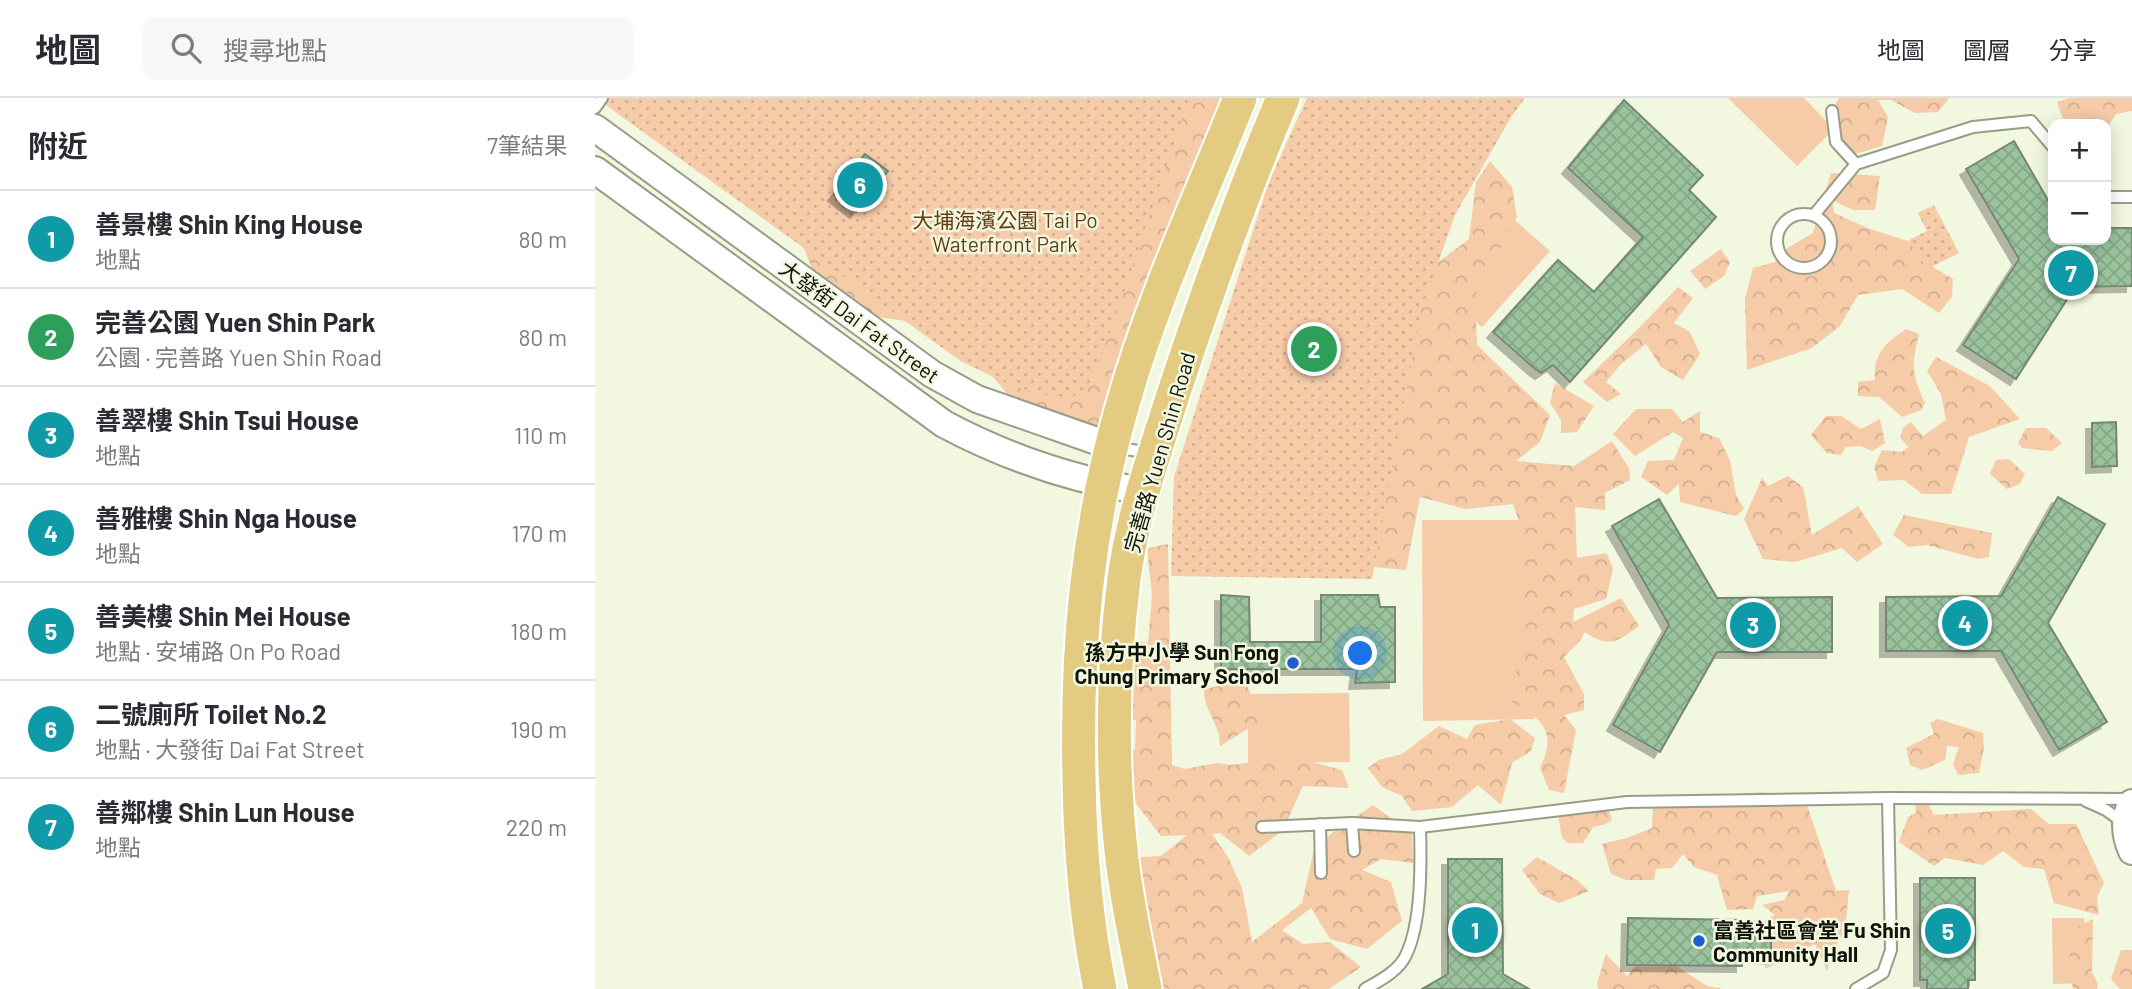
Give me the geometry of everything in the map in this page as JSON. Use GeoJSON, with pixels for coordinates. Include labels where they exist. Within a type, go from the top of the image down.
{"type":"FeatureCollection","features":[{"type":"Feature","properties":{"kind":"main road","name":"完善路 Yuen Shin Road"},"geometry":{"type":"LineString","coordinates":[[1100,989],[1087,904],[1080,818],[1077,710],[1082,607],[1111,446],[1149,324],[1240,98]]}},
{"type":"Feature","properties":{"kind":"main road","name":"完善路 Yuen Shin Road"},"geometry":{"type":"LineString","coordinates":[[1145,989],[1122,861],[1114,736],[1118,638],[1124,576],[1154,454],[1195,331],[1283,98]]}},
{"type":"Feature","properties":{"kind":"street","name":"大發街 Dai Fat Street"},"geometry":{"type":"LineString","coordinates":[[595,128],[932,374],[977,399],[1111,446]]}},
{"type":"Feature","properties":{"kind":"street","name":"大發街 Dai Fat Street"},"geometry":{"type":"LineString","coordinates":[[595,170],[944,424],[995,450],[1103,485],[1143,491]]}},
{"type":"Feature","properties":{"kind":"street"},"geometry":{"type":"LineString","coordinates":[[2130,809],[2127,838],[2132,851]]}},
{"type":"Feature","properties":{"kind":"lane"},"geometry":{"type":"LineString","coordinates":[[595,108],[602,98]]}},
{"type":"Feature","properties":{"kind":"lane"},"geometry":{"type":"LineString","coordinates":[[1832,111],[1836,142],[1856,164]]}},
{"type":"Feature","properties":{"kind":"lane"},"geometry":{"type":"LineString","coordinates":[[1814,215],[1856,164],[1973,127],[2031,121],[2048,141]]}},
{"type":"Feature","properties":{"kind":"lane"},"geometry":{"type":"LineString","coordinates":[[2111,197],[2132,197]]}},
{"type":"Feature","properties":{"kind":"lane"},"geometry":{"type":"LineString","coordinates":[[1805,213],[1814,215],[1828,227],[1831,245],[1822,261],[1814,266],[1797,267],[1782,257],[1778,249],[1778,232],[1789,218],[1805,213]]}},
{"type":"Feature","properties":{"kind":"lane","name":"大發街 Dai Fat Street"},"geometry":{"type":"LineString","coordinates":[[1111,446],[1154,454]]}},
{"type":"Feature","properties":{"kind":"lane"},"geometry":{"type":"LineString","coordinates":[[1856,989],[1883,973],[1891,950],[1888,799]]}},
{"type":"Feature","properties":{"kind":"lane"},"geometry":{"type":"LineString","coordinates":[[2083,799],[2106,810],[2130,809]]}},
{"type":"Feature","properties":{"kind":"lane"},"geometry":{"type":"LineString","coordinates":[[1262,827],[1352,823],[1420,827],[1627,802],[2083,799],[2130,809]]}},
{"type":"Feature","properties":{"kind":"lane"},"geometry":{"type":"LineString","coordinates":[[1352,823],[1354,851]]}},
{"type":"Feature","properties":{"kind":"lane"},"geometry":{"type":"LineString","coordinates":[[1320,824],[1321,873]]}},
{"type":"Feature","properties":{"kind":"lane"},"geometry":{"type":"LineString","coordinates":[[1365,989],[1384,978],[1406,957],[1414,930],[1421,867],[1420,827]]}},
{"type":"Feature","properties":{"kind":"green space","name":"大埔海濱公園 Tai Po Waterfront Park"},"geometry":{"type":"Polygon","coordinates":[[[596,98],[1189,98],[1110,333],[1086,393],[1054,396],[1022,389],[962,362],[596,98]]]}},
{"type":"Feature","properties":{"kind":"green space","name":"大埔海濱公園 Tai Po Waterfront Park"},"geometry":{"type":"Polygon","coordinates":[[[1144,98],[1231,98],[1115,442],[1041,436],[990,373],[913,322],[863,315],[819,287],[786,202],[1144,98]]]}},
{"type":"Feature","properties":{"kind":"green space"},"geometry":{"type":"Polygon","coordinates":[[[1307,98],[1525,98],[1511,117],[1455,215],[1420,314],[1372,579],[1171,576],[1174,477],[1268,184],[1307,98]]]}},
{"type":"Feature","properties":{"kind":"green space"},"geometry":{"type":"Polygon","coordinates":[[[1728,98],[1804,98],[1834,129],[1797,166],[1728,98]]]}},
{"type":"Feature","properties":{"kind":"green space"},"geometry":{"type":"Polygon","coordinates":[[[1839,98],[1949,98],[1938,112],[1915,113],[1891,100],[1878,100],[1888,117],[1882,146],[1855,154],[1829,140],[1828,118],[1839,98]]]}},
{"type":"Feature","properties":{"kind":"green space"},"geometry":{"type":"Polygon","coordinates":[[[2070,98],[2132,98],[2132,111],[2116,114],[2111,122],[2111,119],[2063,119],[2057,102],[2070,98]]]}},
{"type":"Feature","properties":{"kind":"green space"},"geometry":{"type":"Polygon","coordinates":[[[1490,161],[1512,187],[1517,217],[1475,295],[1477,345],[1550,415],[1540,442],[1516,461],[1574,466],[1612,441],[1629,468],[1630,480],[1605,493],[1605,510],[1575,507],[1577,558],[1606,553],[1613,568],[1606,599],[1574,609],[1573,622],[1621,598],[1639,626],[1618,639],[1607,642],[1585,632],[1564,657],[1584,694],[1584,710],[1564,715],[1576,730],[1564,793],[1549,790],[1540,768],[1547,744],[1544,727],[1531,714],[1510,701],[1526,626],[1523,533],[1513,504],[1465,509],[1420,497],[1406,570],[1351,565],[1417,278],[1469,239],[1476,182],[1490,161]]]}},
{"type":"Feature","properties":{"kind":"green space"},"geometry":{"type":"Polygon","coordinates":[[[1831,173],[1880,176],[1875,210],[1853,210],[1832,200],[1834,213],[1870,229],[1927,247],[1933,267],[1953,279],[1952,297],[1939,313],[1902,289],[1858,295],[1840,326],[1812,348],[1747,370],[1745,298],[1753,268],[1775,262],[1786,249],[1813,233],[1831,173]]]}},
{"type":"Feature","properties":{"kind":"green space"},"geometry":{"type":"Polygon","coordinates":[[[1934,205],[1959,253],[1925,270],[1909,240],[1927,231],[1918,213],[1934,205]]]}},
{"type":"Feature","properties":{"kind":"green space"},"geometry":{"type":"Polygon","coordinates":[[[1509,215],[1550,251],[1482,327],[1441,291],[1509,215]]]}},
{"type":"Feature","properties":{"kind":"green space"},"geometry":{"type":"Polygon","coordinates":[[[1721,249],[1730,262],[1724,276],[1705,289],[1690,271],[1721,249]]]}},
{"type":"Feature","properties":{"kind":"green space"},"geometry":{"type":"Polygon","coordinates":[[[1678,287],[1693,298],[1674,323],[1690,332],[1700,354],[1683,380],[1661,367],[1646,344],[1621,364],[1606,382],[1621,394],[1607,402],[1583,382],[1678,287]]]}},
{"type":"Feature","properties":{"kind":"green space"},"geometry":{"type":"Polygon","coordinates":[[[1906,329],[1919,334],[1914,369],[1925,403],[1921,410],[1902,417],[1879,397],[1858,396],[1858,382],[1875,380],[1878,356],[1906,329]]]}},
{"type":"Feature","properties":{"kind":"green space"},"geometry":{"type":"Polygon","coordinates":[[[1936,357],[1990,386],[2020,419],[1969,437],[1951,494],[1922,494],[1904,480],[1878,481],[1874,467],[1882,450],[1902,452],[1909,447],[1900,438],[1903,428],[1911,422],[1923,436],[1946,420],[1941,394],[1927,371],[1936,357]]]}},
{"type":"Feature","properties":{"kind":"green space"},"geometry":{"type":"Polygon","coordinates":[[[1555,383],[1594,406],[1577,432],[1561,433],[1561,420],[1550,403],[1555,383]]]}},
{"type":"Feature","properties":{"kind":"green space"},"geometry":{"type":"Polygon","coordinates":[[[1636,409],[1672,409],[1683,422],[1700,411],[1700,432],[1719,438],[1730,460],[1736,495],[1744,509],[1736,516],[1680,502],[1679,484],[1667,495],[1641,477],[1648,461],[1674,460],[1683,438],[1673,432],[1635,456],[1613,434],[1636,409]]]}},
{"type":"Feature","properties":{"kind":"green space"},"geometry":{"type":"Polygon","coordinates":[[[1826,416],[1841,416],[1861,429],[1880,419],[1885,443],[1872,451],[1861,446],[1846,447],[1841,455],[1827,453],[1811,435],[1826,416]]]}},
{"type":"Feature","properties":{"kind":"green space"},"geometry":{"type":"Polygon","coordinates":[[[2026,428],[2046,428],[2062,443],[2052,451],[2022,448],[2018,443],[2026,428]]]}},
{"type":"Feature","properties":{"kind":"green space"},"geometry":{"type":"Polygon","coordinates":[[[2009,459],[2025,474],[2020,484],[2007,489],[1990,474],[1996,460],[2009,459]]]}},
{"type":"Feature","properties":{"kind":"green space"},"geometry":{"type":"Polygon","coordinates":[[[1788,476],[1803,487],[1812,535],[1858,506],[1883,544],[1857,562],[1842,548],[1795,562],[1763,559],[1744,519],[1762,478],[1768,486],[1788,476]]]}},
{"type":"Feature","properties":{"kind":"green space"},"geometry":{"type":"Polygon","coordinates":[[[1904,515],[1992,533],[1989,557],[1978,559],[1927,545],[1909,547],[1893,535],[1904,515]]]}},
{"type":"Feature","properties":{"kind":"green space"},"geometry":{"type":"Polygon","coordinates":[[[1422,520],[1534,520],[1534,719],[1423,721],[1422,520]]]}},
{"type":"Feature","properties":{"kind":"green space"},"geometry":{"type":"Polygon","coordinates":[[[1168,544],[1172,765],[1184,769],[1217,763],[1231,765],[1294,757],[1342,770],[1349,788],[1303,786],[1283,830],[1249,856],[1220,833],[1212,834],[1228,857],[1242,888],[1252,942],[1302,903],[1315,845],[1373,805],[1412,834],[1413,863],[1381,859],[1362,870],[1391,882],[1402,921],[1367,949],[1330,939],[1311,908],[1282,930],[1303,944],[1330,942],[1361,967],[1329,989],[1150,989],[1124,858],[1161,856],[1187,835],[1161,836],[1124,788],[1109,746],[1135,750],[1136,720],[1108,716],[1123,639],[1148,643],[1152,595],[1147,548],[1168,544]]]}},
{"type":"Feature","properties":{"kind":"green space"},"geometry":{"type":"Polygon","coordinates":[[[1244,681],[1265,718],[1220,746],[1218,731],[1204,697],[1204,689],[1244,681]]]}},
{"type":"Feature","properties":{"kind":"green space"},"geometry":{"type":"Polygon","coordinates":[[[1349,693],[1350,762],[1248,763],[1248,694],[1349,693]]]}},
{"type":"Feature","properties":{"kind":"green space"},"geometry":{"type":"Polygon","coordinates":[[[1510,719],[1535,738],[1531,751],[1512,763],[1501,805],[1478,785],[1452,807],[1412,811],[1402,796],[1382,787],[1368,768],[1379,760],[1402,754],[1439,726],[1467,739],[1475,725],[1510,719]]]}},
{"type":"Feature","properties":{"kind":"green space"},"geometry":{"type":"Polygon","coordinates":[[[1938,719],[1983,733],[1984,748],[1979,773],[1958,775],[1953,764],[1959,747],[1947,746],[1945,760],[1922,770],[1910,765],[1906,748],[1934,734],[1930,723],[1938,719]]]}},
{"type":"Feature","properties":{"kind":"green space"},"geometry":{"type":"Polygon","coordinates":[[[1764,792],[1807,805],[1836,891],[1849,890],[1845,930],[1832,953],[1827,971],[1815,944],[1765,969],[1760,924],[1775,915],[1762,905],[1784,900],[1790,891],[1757,896],[1753,909],[1727,910],[1717,875],[1694,867],[1683,854],[1672,868],[1656,869],[1654,880],[1626,880],[1611,874],[1602,844],[1652,828],[1653,801],[1764,792]]]}},
{"type":"Feature","properties":{"kind":"green space"},"geometry":{"type":"Polygon","coordinates":[[[1925,798],[1934,815],[2031,809],[2049,824],[2076,824],[2104,883],[2097,897],[2099,915],[2054,903],[2044,869],[2024,867],[2003,851],[1983,865],[1945,858],[1934,866],[1899,842],[1908,817],[1916,813],[1915,801],[1925,798]]]}},
{"type":"Feature","properties":{"kind":"green space"},"geometry":{"type":"Polygon","coordinates":[[[1605,799],[1612,820],[1593,827],[1583,843],[1568,843],[1562,838],[1558,815],[1575,803],[1587,814],[1605,799]]]}},
{"type":"Feature","properties":{"kind":"green space"},"geometry":{"type":"Polygon","coordinates":[[[1537,857],[1577,880],[1589,891],[1559,903],[1540,894],[1522,870],[1537,857]]]}},
{"type":"Feature","properties":{"kind":"green space"},"geometry":{"type":"Polygon","coordinates":[[[2052,918],[2084,918],[2085,983],[2053,984],[2052,918]]]}},
{"type":"Feature","properties":{"kind":"green space"},"geometry":{"type":"Polygon","coordinates":[[[2093,919],[2092,972],[2098,984],[2097,989],[2073,989],[2069,963],[2073,928],[2093,919]]]}},
{"type":"Feature","properties":{"kind":"green space"},"geometry":{"type":"Polygon","coordinates":[[[2121,950],[2132,950],[2132,989],[2120,989],[2111,979],[2121,950]]]}},
{"type":"Feature","properties":{"kind":"green space"},"geometry":{"type":"Polygon","coordinates":[[[1606,954],[1627,976],[1640,960],[1667,960],[1707,986],[1722,989],[1598,989],[1597,983],[1606,954]]]}},
{"type":"Feature","properties":{"kind":"building"},"geometry":{"type":"Polygon","coordinates":[[[1624,100],[1703,175],[1689,190],[1716,217],[1570,382],[1553,365],[1541,373],[1493,332],[1558,260],[1594,292],[1643,237],[1568,168],[1624,100]]]}},
{"type":"Feature","properties":{"kind":"building"},"geometry":{"type":"Polygon","coordinates":[[[2014,141],[2048,200],[2048,245],[2111,245],[2111,228],[2132,228],[2132,286],[2075,287],[2016,379],[1963,345],[2019,259],[1966,169],[2014,141]]]}},
{"type":"Feature","properties":{"kind":"building"},"geometry":{"type":"Polygon","coordinates":[[[865,154],[888,171],[856,212],[834,195],[865,154]]]}},
{"type":"Feature","properties":{"kind":"building"},"geometry":{"type":"Polygon","coordinates":[[[2116,422],[2117,466],[2092,467],[2092,423],[2116,422]]]}},
{"type":"Feature","properties":{"kind":"building"},"geometry":{"type":"Polygon","coordinates":[[[2058,497],[2105,524],[2048,623],[2107,722],[2059,750],[2001,651],[1886,651],[1886,597],[2001,596],[2058,497]]]}},
{"type":"Feature","properties":{"kind":"building"},"geometry":{"type":"Polygon","coordinates":[[[1659,499],[1717,598],[1832,597],[1832,652],[1717,652],[1660,752],[1613,725],[1669,625],[1612,526],[1659,499]]]}},
{"type":"Feature","properties":{"kind":"building","name":"孫方中小學 Sun Fong Chung Primary School"},"geometry":{"type":"Polygon","coordinates":[[[1221,595],[1249,597],[1250,642],[1321,642],[1321,595],[1378,595],[1380,607],[1395,607],[1395,682],[1355,683],[1357,669],[1221,669],[1221,595]]]}},
{"type":"Feature","properties":{"kind":"building"},"geometry":{"type":"Polygon","coordinates":[[[1448,859],[1502,859],[1503,974],[1529,989],[1422,989],[1448,974],[1448,859]]]}},
{"type":"Feature","properties":{"kind":"building"},"geometry":{"type":"Polygon","coordinates":[[[1920,878],[1975,878],[1975,980],[1968,980],[1968,989],[1927,989],[1927,980],[1920,980],[1920,878]]]}},
{"type":"Feature","properties":{"kind":"building","name":"富善社區會堂 Fu Shin Community Hall"},"geometry":{"type":"Polygon","coordinates":[[[1628,918],[1742,920],[1742,926],[1771,926],[1771,958],[1742,956],[1742,966],[1627,965],[1628,918]]]}},
{"type":"Feature","properties":{"kind":"place","name":"二號廁所 Toilet No.2"},"geometry":{"type":"Point","coordinates":[860,185]}},
{"type":"Feature","properties":{"kind":"place","name":"善鄰樓 Shin Lun House"},"geometry":{"type":"Point","coordinates":[2071,273]}},
{"type":"Feature","properties":{"kind":"place","name":"完善公園 Yuen Shin Park"},"geometry":{"type":"Point","coordinates":[1314,349]}},
{"type":"Feature","properties":{"kind":"place","name":"善雅樓 Shin Nga House"},"geometry":{"type":"Point","coordinates":[1965,623]}},
{"type":"Feature","properties":{"kind":"place","name":"善翠樓 Shin Tsui House"},"geometry":{"type":"Point","coordinates":[1753,625]}},
{"type":"Feature","properties":{"kind":"place","name":"孫方中小學 Sun Fong Chung Primary School"},"geometry":{"type":"Point","coordinates":[1293,663]}},
{"type":"Feature","properties":{"kind":"place","name":"善景樓 Shin King House"},"geometry":{"type":"Point","coordinates":[1475,930]}},
{"type":"Feature","properties":{"kind":"place","name":"善美樓 Shin Mei House"},"geometry":{"type":"Point","coordinates":[1948,931]}},
{"type":"Feature","properties":{"kind":"place","name":"富善社區會堂 Fu Shin Community Hall"},"geometry":{"type":"Point","coordinates":[1699,941]}}]}
